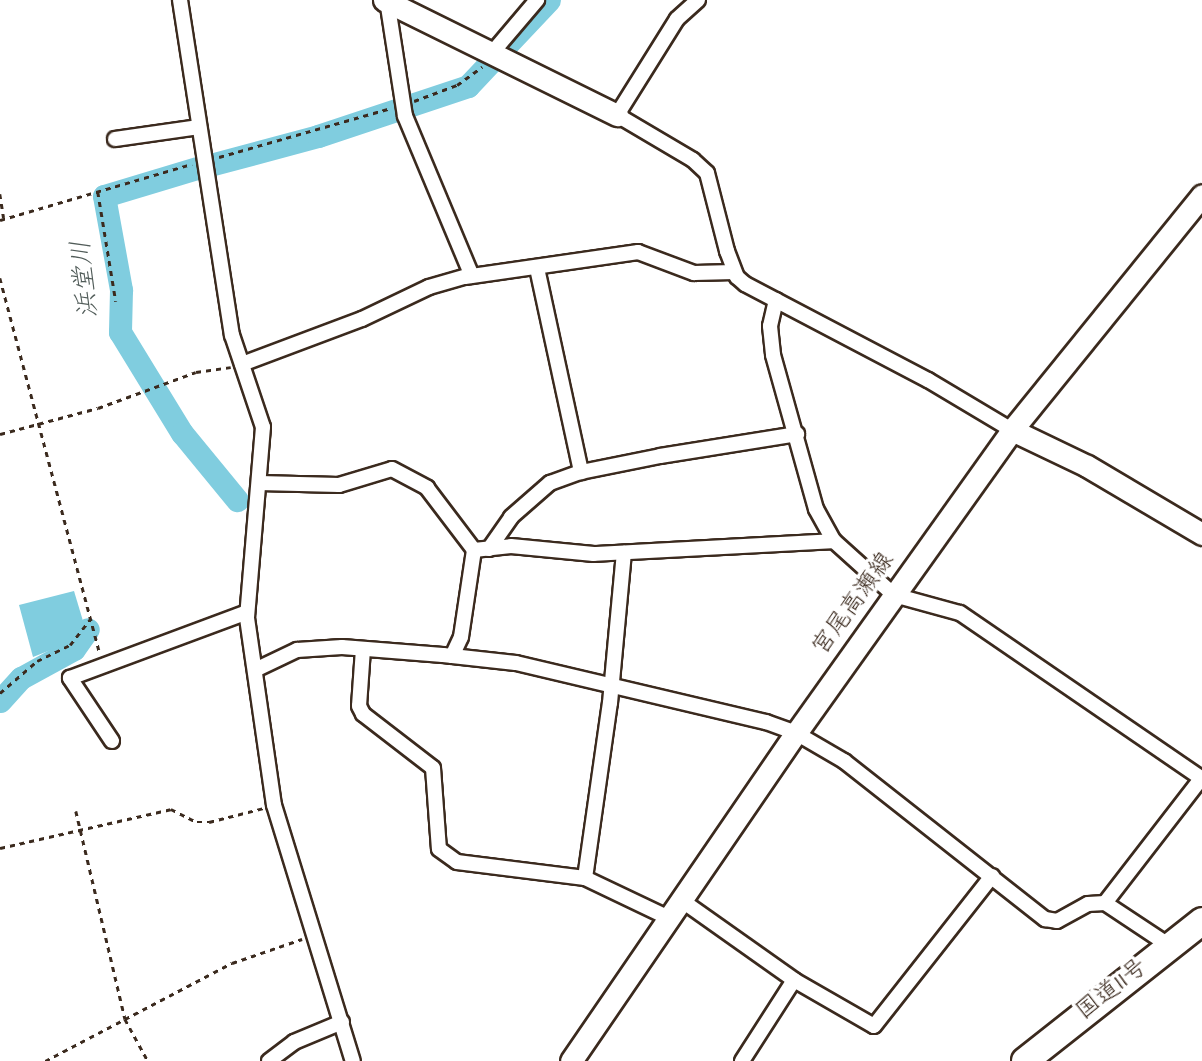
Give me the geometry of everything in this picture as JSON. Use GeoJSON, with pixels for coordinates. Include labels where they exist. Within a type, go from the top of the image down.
{"type":"FeatureCollection","features":[{"type":"Feature","properties":{"kind":"highway","name":"国道11号"},"geometry":{"type":"LineString","coordinates":[[1025,1061],[1202,921]]}},
{"type":"Feature","properties":{"kind":"main road"},"geometry":{"type":"LineString","coordinates":[[386,1],[617,115]]}},
{"type":"Feature","properties":{"kind":"main road","name":"宮尾高瀬線"},"geometry":{"type":"LineString","coordinates":[[572,1061],[684,902],[796,733],[1012,430],[1202,195]]}},
{"type":"Feature","properties":{"kind":"main road"},"geometry":{"type":"LineString","coordinates":[[1012,430],[1087,466],[1202,534]]}},
{"type":"Feature","properties":{"kind":"street"},"geometry":{"type":"LineString","coordinates":[[180,0],[232,335],[262,419],[247,612],[274,805],[354,1061]]}},
{"type":"Feature","properties":{"kind":"street"},"geometry":{"type":"LineString","coordinates":[[496,55],[537,0]]}},
{"type":"Feature","properties":{"kind":"street"},"geometry":{"type":"LineString","coordinates":[[698,0],[677,19],[617,115],[693,160],[707,173],[734,272],[745,284],[1012,430]]}},
{"type":"Feature","properties":{"kind":"street"},"geometry":{"type":"LineString","coordinates":[[386,1],[403,109],[472,276]]}},
{"type":"Feature","properties":{"kind":"street"},"geometry":{"type":"LineString","coordinates":[[115,139],[199,127]]}},
{"type":"Feature","properties":{"kind":"street"},"geometry":{"type":"LineString","coordinates":[[242,364],[362,319],[429,287],[472,276],[638,252],[694,273],[734,272]]}},
{"type":"Feature","properties":{"kind":"street"},"geometry":{"type":"LineString","coordinates":[[537,268],[581,472]]}},
{"type":"Feature","properties":{"kind":"street"},"geometry":{"type":"LineString","coordinates":[[776,300],[770,338],[816,509],[834,541],[894,595],[960,613],[1202,779],[1105,903]]}},
{"type":"Feature","properties":{"kind":"street"},"geometry":{"type":"LineString","coordinates":[[489,549],[531,496],[581,472],[797,435]]}},
{"type":"Feature","properties":{"kind":"street"},"geometry":{"type":"LineString","coordinates":[[259,483],[339,485],[392,469],[427,488],[474,550],[461,637],[452,656]]}},
{"type":"Feature","properties":{"kind":"street"},"geometry":{"type":"LineString","coordinates":[[474,550],[511,546],[624,554],[834,541]]}},
{"type":"Feature","properties":{"kind":"street"},"geometry":{"type":"LineString","coordinates":[[585,878],[612,685],[624,554]]}},
{"type":"Feature","properties":{"kind":"street"},"geometry":{"type":"LineString","coordinates":[[112,741],[70,678],[247,612]]}},
{"type":"Feature","properties":{"kind":"street"},"geometry":{"type":"LineString","coordinates":[[255,670],[297,650],[363,649],[516,663],[796,733],[855,769],[1051,921],[1088,904],[1105,903],[1170,946]]}},
{"type":"Feature","properties":{"kind":"street"},"geometry":{"type":"LineString","coordinates":[[363,649],[359,706],[363,714],[433,768],[439,849],[457,862],[585,878],[671,919]]}},
{"type":"Feature","properties":{"kind":"street"},"geometry":{"type":"LineString","coordinates":[[684,902],[794,980],[874,1026],[992,876]]}},
{"type":"Feature","properties":{"kind":"street"},"geometry":{"type":"LineString","coordinates":[[742,1061],[794,980]]}},
{"type":"Feature","properties":{"kind":"street"},"geometry":{"type":"LineString","coordinates":[[269,1061],[294,1042],[342,1022]]}},
{"type":"Feature","properties":{"kind":"path"},"geometry":{"type":"LineString","coordinates":[[0,194],[2,219],[204,161],[403,109],[457,85],[496,55]]}},
{"type":"Feature","properties":{"kind":"path"},"geometry":{"type":"LineString","coordinates":[[98,192],[116,302]]}},
{"type":"Feature","properties":{"kind":"path"},"geometry":{"type":"LineString","coordinates":[[0,278],[103,666]]}},
{"type":"Feature","properties":{"kind":"path"},"geometry":{"type":"LineString","coordinates":[[0,434],[154,388],[196,372],[242,364]]}},
{"type":"Feature","properties":{"kind":"path"},"geometry":{"type":"LineString","coordinates":[[0,693],[37,661],[70,645],[91,618]]}},
{"type":"Feature","properties":{"kind":"path"},"geometry":{"type":"LineString","coordinates":[[0,848],[171,809],[197,822],[209,822],[274,805]]}},
{"type":"Feature","properties":{"kind":"path"},"geometry":{"type":"LineString","coordinates":[[76,811],[125,1019],[148,1061]]}},
{"type":"Feature","properties":{"kind":"path"},"geometry":{"type":"LineString","coordinates":[[45,1061],[232,963],[315,934]]}},
{"type":"Feature","properties":{"kind":"water"},"geometry":{"type":"Polygon","coordinates":[[[74,591],[83,621],[66,644],[33,657],[19,605],[74,591]]]}},
{"type":"Feature","properties":{"kind":"waterway","name":"浜堂川"},"geometry":{"type":"LineString","coordinates":[[210,165],[318,136],[468,86],[549,0]]}},
{"type":"Feature","properties":{"kind":"waterway","name":"浜堂川"},"geometry":{"type":"LineString","coordinates":[[197,168],[104,196],[121,290],[120,332],[182,433],[237,500]]}},
{"type":"Feature","properties":{"kind":"waterway","name":"浜堂川"},"geometry":{"type":"LineString","coordinates":[[0,701],[21,678],[74,649],[88,629]]}}]}
